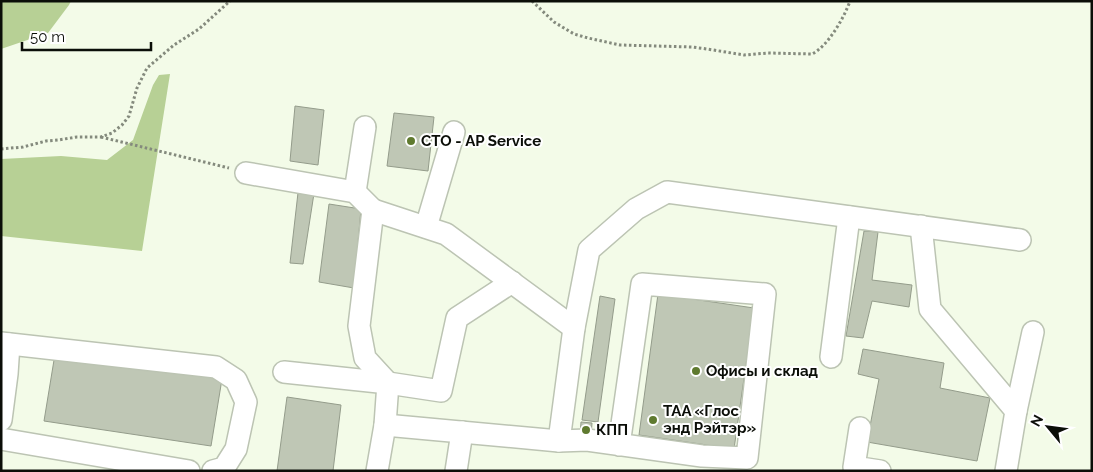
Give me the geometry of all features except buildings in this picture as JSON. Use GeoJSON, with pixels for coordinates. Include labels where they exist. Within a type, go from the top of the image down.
{"type":"FeatureCollection","features":[{"type":"Feature","properties":{"kind":"lane"},"geometry":{"type":"LineString","coordinates":[[355,192],[365,127]]}},
{"type":"Feature","properties":{"kind":"lane"},"geometry":{"type":"LineString","coordinates":[[426,227],[454,132]]}},
{"type":"Feature","properties":{"kind":"lane"},"geometry":{"type":"LineString","coordinates":[[246,172],[355,192],[373,210],[446,234],[574,328]]}},
{"type":"Feature","properties":{"kind":"lane"},"geometry":{"type":"LineString","coordinates":[[560,441],[574,328],[589,250],[636,209],[667,192],[1020,240]]}},
{"type":"Feature","properties":{"kind":"lane"},"geometry":{"type":"LineString","coordinates":[[373,210],[359,326],[365,358],[388,383],[377,471]]}},
{"type":"Feature","properties":{"kind":"lane"},"geometry":{"type":"LineString","coordinates":[[831,357],[849,217]]}},
{"type":"Feature","properties":{"kind":"lane"},"geometry":{"type":"LineString","coordinates":[[921,226],[930,309],[1016,411]]}},
{"type":"Feature","properties":{"kind":"lane"},"geometry":{"type":"LineString","coordinates":[[284,372],[388,383],[440,391],[457,318],[512,282]]}},
{"type":"Feature","properties":{"kind":"lane"},"geometry":{"type":"LineString","coordinates":[[384,426],[560,441],[587,440],[619,445],[702,456],[747,458],[765,294],[642,284],[619,445]]}},
{"type":"Feature","properties":{"kind":"lane"},"geometry":{"type":"LineString","coordinates":[[1006,471],[1016,411],[1033,332]]}},
{"type":"Feature","properties":{"kind":"lane"},"geometry":{"type":"LineString","coordinates":[[1,420],[7,374],[5,343],[216,367],[236,380],[246,402],[236,449],[224,468],[213,471]]}},
{"type":"Feature","properties":{"kind":"lane"},"geometry":{"type":"LineString","coordinates":[[860,428],[854,467],[880,471]]}},
{"type":"Feature","properties":{"kind":"lane"},"geometry":{"type":"LineString","coordinates":[[456,471],[462,432]]}},
{"type":"Feature","properties":{"kind":"lane"},"geometry":{"type":"LineString","coordinates":[[1,439],[188,471]]}},
{"type":"Feature","properties":{"kind":"path"},"geometry":{"type":"LineString","coordinates":[[1,150],[46,141],[100,136],[112,133],[127,120],[137,88],[151,63],[199,29],[230,1]]}},
{"type":"Feature","properties":{"kind":"path"},"geometry":{"type":"LineString","coordinates":[[532,1],[554,22],[574,34],[588,38],[620,45],[707,48],[744,55],[768,53],[812,54],[818,51],[829,39],[850,1]]}},
{"type":"Feature","properties":{"kind":"path"},"geometry":{"type":"LineString","coordinates":[[100,136],[246,172]]}},
{"type":"Feature","properties":{"kind":"green space"},"geometry":{"type":"Polygon","coordinates":[[[1,1],[71,1],[48,33],[1,49],[1,1]]]}},
{"type":"Feature","properties":{"kind":"green space"},"geometry":{"type":"Polygon","coordinates":[[[170,74],[142,251],[1,236],[1,159],[61,156],[107,160],[133,140],[153,85],[159,75],[170,74]]]}},
{"type":"Feature","properties":{"kind":"place","name":"СТО - AP Service"},"geometry":{"type":"Point","coordinates":[411,141]}},
{"type":"Feature","properties":{"kind":"place","name":"Офисы и склад"},"geometry":{"type":"Point","coordinates":[696,371]}},
{"type":"Feature","properties":{"kind":"place","name":"ТАА «Глос энд Рэйтэр»"},"geometry":{"type":"Point","coordinates":[653,420]}},
{"type":"Feature","properties":{"kind":"place","name":"КПП"},"geometry":{"type":"Point","coordinates":[586,430]}}]}
